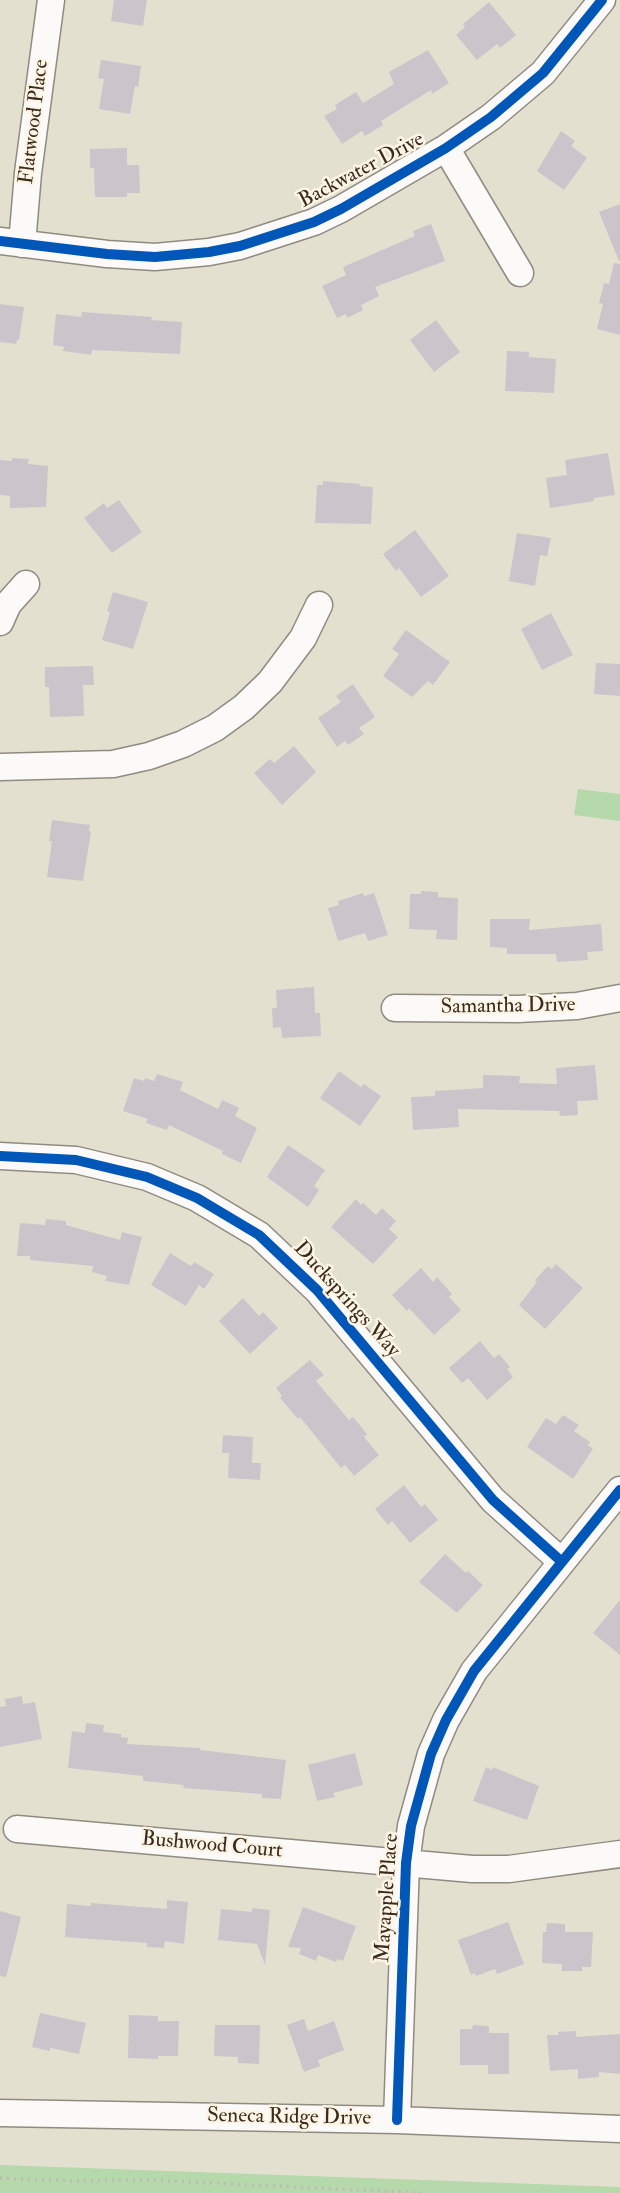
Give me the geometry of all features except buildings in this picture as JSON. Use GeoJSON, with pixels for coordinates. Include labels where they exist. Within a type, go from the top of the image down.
{"type":"FeatureCollection","features":[{"type":"Feature","properties":{"kind":"street","name":"Flatwood Place"},"geometry":{"type":"LineString","coordinates":[[11,243],[28,173],[51,0]]}},
{"type":"Feature","properties":{"kind":"street","name":"Backwater Drive"},"geometry":{"type":"LineString","coordinates":[[11,243],[155,257],[240,246],[314,222],[446,148],[491,117],[543,73],[602,0]]}},
{"type":"Feature","properties":{"kind":"street"},"geometry":{"type":"LineString","coordinates":[[446,148],[520,273]]}},
{"type":"Feature","properties":{"kind":"street"},"geometry":{"type":"LineString","coordinates":[[0,622],[8,604],[26,584]]}},
{"type":"Feature","properties":{"kind":"street"},"geometry":{"type":"LineString","coordinates":[[0,767],[113,764],[149,756],[183,744],[215,728],[244,707],[271,682],[303,638],[319,604]]}},
{"type":"Feature","properties":{"kind":"street","name":"Samantha Drive"},"geometry":{"type":"LineString","coordinates":[[394,1008],[518,1009],[577,1006],[620,998]]}},
{"type":"Feature","properties":{"kind":"street","name":"Ducksprings Way"},"geometry":{"type":"LineString","coordinates":[[0,1156],[76,1160],[147,1177],[197,1198],[259,1235],[317,1290],[493,1500],[562,1563]]}},
{"type":"Feature","properties":{"kind":"street","name":"Mayapple Place"},"geometry":{"type":"LineString","coordinates":[[397,2120],[406,1863],[419,1789],[446,1720],[474,1671],[620,1490]]}},
{"type":"Feature","properties":{"kind":"street","name":"Bushwood Court"},"geometry":{"type":"LineString","coordinates":[[17,1829],[472,1869],[509,1869],[620,1854]]}},
{"type":"Feature","properties":{"kind":"street","name":"Seneca Ridge Drive"},"geometry":{"type":"LineString","coordinates":[[0,2113],[397,2120],[620,2129]]}},
{"type":"Feature","properties":{"kind":"path"},"geometry":{"type":"LineString","coordinates":[[0,2178],[148,2180],[423,2193]]}},
{"type":"Feature","properties":{"kind":"green space"},"geometry":{"type":"Polygon","coordinates":[[[578,789],[620,794],[620,821],[574,815],[578,789]]]}},
{"type":"Feature","properties":{"kind":"green space"},"geometry":{"type":"Polygon","coordinates":[[[0,2165],[620,2187],[620,2193],[0,2193],[0,2165]]]}},
{"type":"Feature","properties":{"kind":"cycle path"},"geometry":{"type":"LineString","coordinates":[[0,241],[155,257],[240,246],[314,222],[446,148],[491,117],[543,73],[602,0]]}},
{"type":"Feature","properties":{"kind":"cycle path"},"geometry":{"type":"LineString","coordinates":[[0,1156],[76,1160],[147,1177],[197,1198],[259,1235],[317,1290],[493,1500],[562,1562]]}},
{"type":"Feature","properties":{"kind":"cycle path"},"geometry":{"type":"LineString","coordinates":[[397,2120],[406,1863],[411,1826],[431,1754],[446,1720],[474,1671],[620,1490]]}}]}
